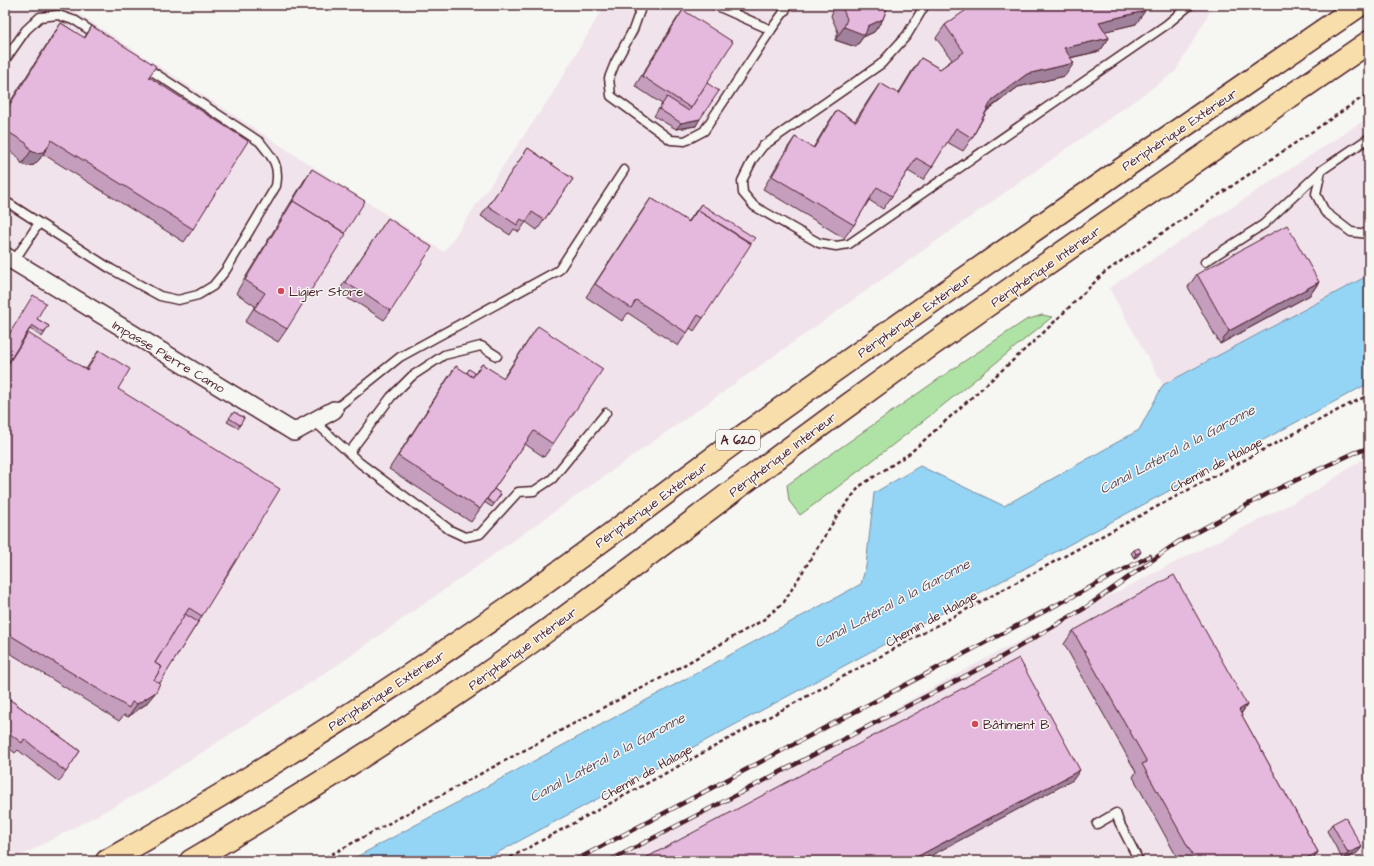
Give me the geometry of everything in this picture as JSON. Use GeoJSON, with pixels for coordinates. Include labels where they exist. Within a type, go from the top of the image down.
{"type":"FeatureCollection","features":[{"type":"Feature","properties":{"kind":"highway","name":"Périphérique Extérieur"},"geometry":{"type":"LineString","coordinates":[[107,861],[160,832],[288,754],[424,666],[541,585],[770,417],[1014,244],[1360,5]]}},
{"type":"Feature","properties":{"kind":"highway","name":"Périphérique Intérieur"},"geometry":{"type":"LineString","coordinates":[[191,861],[325,780],[467,687],[555,624],[862,394],[1369,42]]}},
{"type":"Feature","properties":{"kind":"street","name":"Impasse Pierre Camo"},"geometry":{"type":"LineString","coordinates":[[10,258],[294,432],[334,410]]}},
{"type":"Feature","properties":{"kind":"lane"},"geometry":{"type":"LineString","coordinates":[[642,5],[633,30],[615,63],[609,78],[610,96],[671,140],[685,141],[704,131],[789,5]]}},
{"type":"Feature","properties":{"kind":"lane"},"geometry":{"type":"LineString","coordinates":[[715,5],[771,30]]}},
{"type":"Feature","properties":{"kind":"lane"},"geometry":{"type":"LineString","coordinates":[[926,5],[907,35],[881,64],[763,146],[753,158],[742,181],[743,193],[754,206],[819,243],[836,246],[849,244],[1159,30],[1187,6]]}},
{"type":"Feature","properties":{"kind":"lane"},"geometry":{"type":"LineString","coordinates":[[5,60],[26,30],[40,17],[58,15],[76,21],[102,39]]}},
{"type":"Feature","properties":{"kind":"lane"},"geometry":{"type":"LineString","coordinates":[[5,201],[111,269],[160,296],[178,300],[198,295],[213,286],[226,270],[276,186],[278,174],[272,158],[260,142],[135,60]]}},
{"type":"Feature","properties":{"kind":"lane"},"geometry":{"type":"LineString","coordinates":[[1205,262],[1264,224],[1322,170],[1369,138]]}},
{"type":"Feature","properties":{"kind":"lane"},"geometry":{"type":"LineString","coordinates":[[334,410],[400,357],[559,270],[624,170]]}},
{"type":"Feature","properties":{"kind":"lane"},"geometry":{"type":"LineString","coordinates":[[1322,170],[1316,194],[1325,212],[1351,232],[1369,234]]}},
{"type":"Feature","properties":{"kind":"lane"},"geometry":{"type":"LineString","coordinates":[[10,258],[39,223]]}},
{"type":"Feature","properties":{"kind":"lane"},"geometry":{"type":"LineString","coordinates":[[349,453],[391,397],[412,376],[444,355],[481,346],[497,356]]}},
{"type":"Feature","properties":{"kind":"lane"},"geometry":{"type":"LineString","coordinates":[[314,421],[349,453],[415,505],[450,530],[465,537],[480,534],[518,492],[534,491],[552,479],[606,413]]}},
{"type":"Feature","properties":{"kind":"lane"},"geometry":{"type":"LineString","coordinates":[[1097,824],[1116,813],[1139,861]]}},
{"type":"Feature","properties":{"kind":"path"},"geometry":{"type":"LineString","coordinates":[[319,861],[610,704],[654,682],[762,620],[784,602],[837,516],[860,486],[910,453],[1041,335],[1105,272],[1369,93]]}},
{"type":"Feature","properties":{"kind":"path","name":"Chemin de Halage"},"geometry":{"type":"LineString","coordinates":[[504,861],[1099,538],[1369,395]]}},
{"type":"Feature","properties":{"kind":"shaded area"},"geometry":{"type":"Polygon","coordinates":[[[5,5],[65,5],[444,252],[551,96],[605,5],[1214,5],[1175,72],[342,662],[139,793],[11,861],[5,861],[5,5]]]}},
{"type":"Feature","properties":{"kind":"shaded area"},"geometry":{"type":"Polygon","coordinates":[[[1369,117],[1369,275],[1163,385],[1109,288],[1369,117]]]}},
{"type":"Feature","properties":{"kind":"shaded area"},"geometry":{"type":"Polygon","coordinates":[[[1369,455],[1369,861],[617,861],[992,655],[1314,492],[1369,455]]]}},
{"type":"Feature","properties":{"kind":"green space"},"geometry":{"type":"Polygon","coordinates":[[[1042,315],[1052,317],[927,418],[800,515],[789,501],[787,485],[960,364],[1026,320],[1042,315]]]}},
{"type":"Feature","properties":{"kind":"water","name":"Canal Latéral à la Garonne"},"geometry":{"type":"Polygon","coordinates":[[[1369,275],[1369,383],[482,861],[349,861],[861,584],[866,566],[874,493],[920,466],[1004,506],[1139,430],[1163,385],[1369,275]]]}},
{"type":"Feature","properties":{"kind":"building"},"geometry":{"type":"Polygon","coordinates":[[[841,5],[888,5],[883,19],[868,26],[865,35],[844,27],[847,19],[841,5]]]}},
{"type":"Feature","properties":{"kind":"building"},"geometry":{"type":"Polygon","coordinates":[[[973,5],[1141,5],[1145,11],[1099,22],[1109,38],[1064,48],[1074,63],[1027,74],[992,100],[972,138],[956,128],[932,167],[916,158],[892,196],[877,187],[854,225],[772,176],[795,137],[814,148],[837,110],[856,122],[880,83],[899,94],[921,58],[940,69],[964,52],[945,25],[973,5]]]}},
{"type":"Feature","properties":{"kind":"building"},"geometry":{"type":"Polygon","coordinates":[[[683,10],[733,42],[691,108],[642,76],[683,10]]]}},
{"type":"Feature","properties":{"kind":"building"},"geometry":{"type":"Polygon","coordinates":[[[61,23],[85,38],[92,26],[156,66],[149,77],[248,141],[193,229],[51,140],[48,147],[43,152],[36,153],[31,151],[26,143],[5,130],[5,112],[61,23]]]}},
{"type":"Feature","properties":{"kind":"building"},"geometry":{"type":"Polygon","coordinates":[[[707,83],[719,91],[700,119],[681,123],[659,109],[667,97],[689,111],[707,83]]]}},
{"type":"Feature","properties":{"kind":"building"},"geometry":{"type":"Polygon","coordinates":[[[528,148],[573,179],[544,220],[532,212],[526,222],[521,219],[517,225],[488,206],[528,148]]]}},
{"type":"Feature","properties":{"kind":"building"},"geometry":{"type":"Polygon","coordinates":[[[312,169],[365,201],[345,233],[293,201],[291,204],[312,169]]]}},
{"type":"Feature","properties":{"kind":"building"},"geometry":{"type":"Polygon","coordinates":[[[651,198],[689,222],[697,210],[751,244],[703,318],[698,315],[687,333],[636,300],[631,308],[595,284],[651,198]]]}},
{"type":"Feature","properties":{"kind":"building"},"geometry":{"type":"Polygon","coordinates":[[[293,201],[346,234],[287,329],[254,309],[265,293],[245,280],[293,201]]]}},
{"type":"Feature","properties":{"kind":"building"},"geometry":{"type":"Polygon","coordinates":[[[701,204],[755,238],[751,243],[697,210],[701,204]]]}},
{"type":"Feature","properties":{"kind":"building"},"geometry":{"type":"Polygon","coordinates":[[[388,218],[432,247],[391,311],[345,282],[388,218]]]}},
{"type":"Feature","properties":{"kind":"building"},"geometry":{"type":"Polygon","coordinates":[[[1287,225],[1319,282],[1229,331],[1197,274],[1287,225]]]}},
{"type":"Feature","properties":{"kind":"building"},"geometry":{"type":"Polygon","coordinates":[[[33,295],[46,303],[37,319],[49,326],[44,333],[32,325],[5,368],[5,341],[33,295]]]}},
{"type":"Feature","properties":{"kind":"building"},"geometry":{"type":"Polygon","coordinates":[[[538,326],[603,369],[553,444],[534,431],[480,509],[398,456],[456,366],[473,377],[482,364],[504,378],[538,326]]]}},
{"type":"Feature","properties":{"kind":"building"},"geometry":{"type":"Polygon","coordinates":[[[28,333],[87,370],[99,350],[130,369],[118,389],[280,489],[202,616],[189,608],[155,663],[162,667],[154,680],[160,683],[156,692],[137,704],[132,702],[129,708],[5,632],[5,369],[28,333]]]}},
{"type":"Feature","properties":{"kind":"building"},"geometry":{"type":"Polygon","coordinates":[[[469,369],[475,373],[473,377],[467,373],[469,369]]]}},
{"type":"Feature","properties":{"kind":"building"},"geometry":{"type":"Polygon","coordinates":[[[234,412],[244,418],[240,425],[229,418],[234,412]]]}},
{"type":"Feature","properties":{"kind":"building"},"geometry":{"type":"Polygon","coordinates":[[[494,489],[501,494],[494,504],[487,499],[494,489]]]}},
{"type":"Feature","properties":{"kind":"building"},"geometry":{"type":"Polygon","coordinates":[[[1139,548],[1141,552],[1136,554],[1134,550],[1139,548]]]}},
{"type":"Feature","properties":{"kind":"building"},"geometry":{"type":"Polygon","coordinates":[[[1174,575],[1247,705],[1239,710],[1318,852],[1302,861],[1196,861],[1142,764],[1147,762],[1073,631],[1174,575]]]}},
{"type":"Feature","properties":{"kind":"building"},"geometry":{"type":"Polygon","coordinates":[[[185,614],[198,622],[160,683],[154,680],[162,667],[155,663],[185,614]]]}},
{"type":"Feature","properties":{"kind":"building","name":"Bâtiment B"},"geometry":{"type":"Polygon","coordinates":[[[1019,658],[1080,770],[909,861],[640,861],[1019,658]]]}},
{"type":"Feature","properties":{"kind":"building"},"geometry":{"type":"Polygon","coordinates":[[[5,696],[80,751],[66,772],[24,739],[22,743],[5,730],[5,696]]]}},
{"type":"Feature","properties":{"kind":"building"},"geometry":{"type":"Polygon","coordinates":[[[1345,817],[1362,847],[1348,853],[1332,824],[1345,817]]]}},
{"type":"Feature","properties":{"kind":"railway"},"geometry":{"type":"LineString","coordinates":[[609,861],[998,659],[1085,608],[1178,542],[1271,492],[1354,453],[1369,448]]}},
{"type":"Feature","properties":{"kind":"railway"},"geometry":{"type":"LineString","coordinates":[[574,861],[1150,556]]}},
{"type":"Feature","properties":{"kind":"place","name":"Ligier Store"},"geometry":{"type":"Point","coordinates":[281,291]}},
{"type":"Feature","properties":{"kind":"place","name":"Bâtiment B"},"geometry":{"type":"Point","coordinates":[975,724]}}]}
